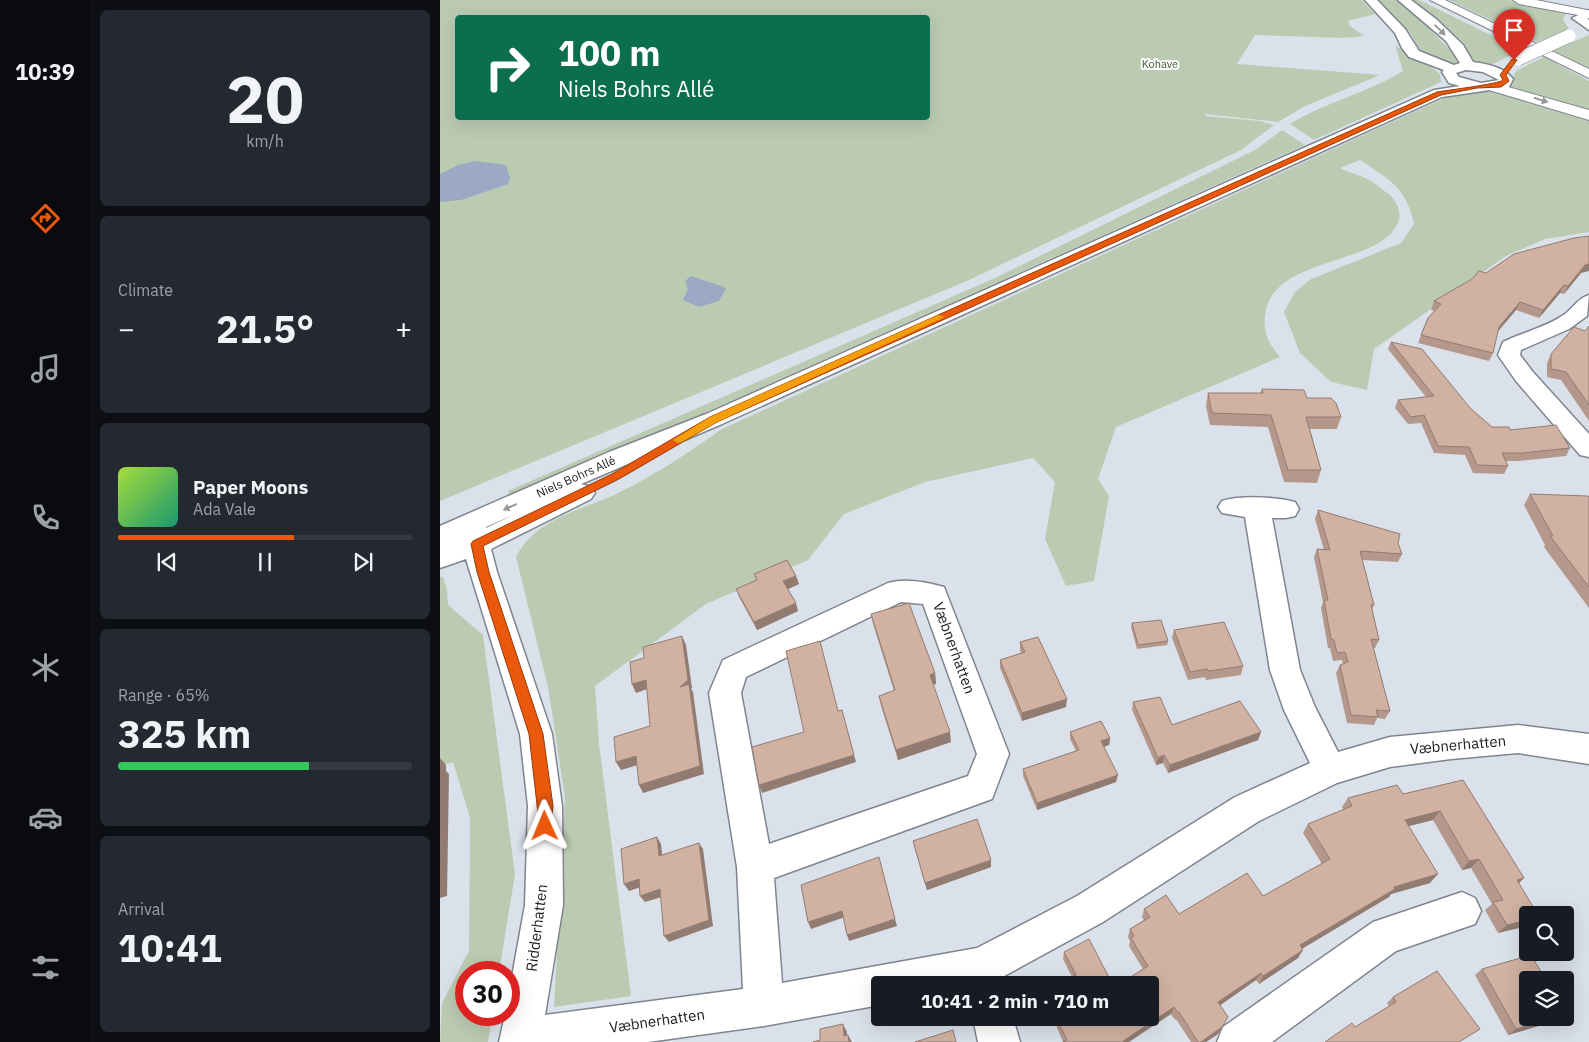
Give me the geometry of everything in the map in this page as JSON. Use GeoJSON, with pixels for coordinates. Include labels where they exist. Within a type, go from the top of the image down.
{"type":"FeatureCollection","features":[{"type":"Feature","properties":{"kind":"main road"},"geometry":{"type":"LineString","coordinates":[[1436,0],[1589,74]]}},
{"type":"Feature","properties":{"kind":"main road"},"geometry":{"type":"LineString","coordinates":[[1519,0],[1587,21]]}},
{"type":"Feature","properties":{"kind":"main road"},"geometry":{"type":"LineString","coordinates":[[1498,81],[1589,115]]}},
{"type":"Feature","properties":{"kind":"street"},"geometry":{"type":"LineString","coordinates":[[1371,0],[1401,32],[1408,48],[1414,54],[1477,86],[1498,81],[1516,60]]}},
{"type":"Feature","properties":{"kind":"street"},"geometry":{"type":"LineString","coordinates":[[1404,0],[1423,14],[1449,39],[1466,59],[1468,67]]}},
{"type":"Feature","properties":{"kind":"street"},"geometry":{"type":"LineString","coordinates":[[1454,74],[1468,67],[1483,68],[1516,60],[1572,35],[1587,21]]}},
{"type":"Feature","properties":{"kind":"street"},"geometry":{"type":"LineString","coordinates":[[1483,68],[1498,81]]}},
{"type":"Feature","properties":{"kind":"street","name":"Niels Bohrs Allé"},"geometry":{"type":"LineString","coordinates":[[1439,93],[1454,74]]}},
{"type":"Feature","properties":{"kind":"street","name":"Niels Bohrs Allé"},"geometry":{"type":"LineString","coordinates":[[440,558],[474,534],[615,477],[714,419],[1439,93],[1477,86]]}},
{"type":"Feature","properties":{"kind":"street"},"geometry":{"type":"LineString","coordinates":[[1589,301],[1578,316],[1562,327],[1524,339],[1511,347],[1509,355],[1524,376],[1589,449]]}},
{"type":"Feature","properties":{"kind":"street"},"geometry":{"type":"LineString","coordinates":[[1286,509],[1244,508],[1285,670],[1300,710],[1330,770]]}},
{"type":"Feature","properties":{"kind":"street","name":"Niels Bohrs Allé"},"geometry":{"type":"LineString","coordinates":[[440,537],[474,534]]}},
{"type":"Feature","properties":{"kind":"street","name":"Ridderhatten"},"geometry":{"type":"LineString","coordinates":[[474,534],[483,572],[536,734],[545,806],[544,905],[520,1041]]}},
{"type":"Feature","properties":{"kind":"street","name":"Væbnerhatten"},"geometry":{"type":"LineString","coordinates":[[755,867],[980,788],[993,754],[934,595],[898,592],[734,668],[724,692],[755,867],[764,1006]]}},
{"type":"Feature","properties":{"kind":"street","name":"Væbnerhatten"},"geometry":{"type":"LineString","coordinates":[[983,976],[1247,809],[1330,770],[1390,752],[1451,744],[1518,740],[1589,749]]}},
{"type":"Feature","properties":{"kind":"street"},"geometry":{"type":"LineString","coordinates":[[1238,1042],[1386,935],[1462,911]]}},
{"type":"Feature","properties":{"kind":"street","name":"Væbnerhatten"},"geometry":{"type":"LineString","coordinates":[[520,1041],[764,1006],[871,987]]}},
{"type":"Feature","properties":{"kind":"street"},"geometry":{"type":"LineString","coordinates":[[995,1026],[999,1042]]}},
{"type":"Feature","properties":{"kind":"green space","name":"Kohave"},"geometry":{"type":"Polygon","coordinates":[[[440,0],[1362,0],[1375,14],[1348,21],[1350,26],[1364,36],[1343,38],[1255,35],[1237,64],[1380,75],[1303,107],[1278,122],[1205,114],[1205,116],[1259,121],[1274,125],[1241,150],[969,280],[440,501],[440,0]]]}},
{"type":"Feature","properties":{"kind":"green space"},"geometry":{"type":"Polygon","coordinates":[[[1377,0],[1396,0],[1409,8],[1456,56],[1457,62],[1449,65],[1423,56],[1411,34],[1377,0]]]}},
{"type":"Feature","properties":{"kind":"green space"},"geometry":{"type":"Polygon","coordinates":[[[1410,0],[1419,0],[1521,50],[1491,65],[1475,64],[1447,28],[1410,0]]]}},
{"type":"Feature","properties":{"kind":"green space"},"geometry":{"type":"Polygon","coordinates":[[[1449,0],[1509,0],[1566,13],[1563,19],[1569,29],[1537,42],[1449,0]]]}},
{"type":"Feature","properties":{"kind":"green space"},"geometry":{"type":"Polygon","coordinates":[[[1589,35],[1589,71],[1551,51],[1589,35]]]}},
{"type":"Feature","properties":{"kind":"green space"},"geometry":{"type":"Polygon","coordinates":[[[1395,45],[1440,74],[1441,82],[1314,140],[1290,124],[1403,71],[1395,45]]]}},
{"type":"Feature","properties":{"kind":"green space"},"geometry":{"type":"Polygon","coordinates":[[[1544,57],[1589,81],[1589,111],[1509,86],[1516,71],[1544,57]]]}},
{"type":"Feature","properties":{"kind":"green space"},"geometry":{"type":"Polygon","coordinates":[[[1466,92],[1500,92],[1589,121],[1589,232],[1545,239],[1506,256],[1374,349],[1367,390],[1331,382],[1300,353],[1284,312],[1295,292],[1311,279],[1401,243],[1414,224],[1406,201],[1388,179],[1360,160],[1340,168],[1371,181],[1390,195],[1399,209],[1399,219],[1390,234],[1374,246],[1306,271],[1286,281],[1272,296],[1265,316],[1265,328],[1270,343],[1280,357],[1116,427],[1098,479],[1109,496],[1094,581],[1066,586],[1045,539],[1055,482],[1033,458],[925,482],[844,514],[808,560],[706,604],[595,686],[599,744],[631,996],[554,1007],[565,797],[548,687],[516,557],[524,544],[546,525],[645,479],[722,429],[1449,96],[1466,92]]]}},
{"type":"Feature","properties":{"kind":"green space"},"geometry":{"type":"Polygon","coordinates":[[[1282,130],[1305,145],[512,499],[508,491],[995,278],[1255,150],[1282,130]]]}},
{"type":"Feature","properties":{"kind":"green space"},"geometry":{"type":"Polygon","coordinates":[[[440,577],[443,577],[447,589],[448,605],[483,635],[515,874],[501,961],[464,961],[469,951],[470,818],[453,762],[440,766],[440,577]]]}},
{"type":"Feature","properties":{"kind":"green space"},"geometry":{"type":"Polygon","coordinates":[[[455,978],[455,1026],[491,1026],[488,1042],[440,1042],[442,1003],[455,978]]]}},
{"type":"Feature","properties":{"kind":"water"},"geometry":{"type":"Polygon","coordinates":[[[475,161],[506,165],[510,178],[508,184],[461,200],[440,202],[440,174],[458,165],[475,161]]]}},
{"type":"Feature","properties":{"kind":"water"},"geometry":{"type":"Polygon","coordinates":[[[691,276],[724,287],[726,289],[719,301],[699,307],[683,300],[688,289],[685,281],[691,276]]]}},
{"type":"Feature","properties":{"kind":"building"},"geometry":{"type":"Polygon","coordinates":[[[1589,236],[1589,264],[1585,265],[1568,286],[1564,285],[1543,310],[1520,302],[1499,327],[1493,353],[1421,335],[1428,318],[1441,304],[1434,301],[1472,279],[1479,271],[1486,273],[1514,254],[1574,238],[1589,236]]]}},
{"type":"Feature","properties":{"kind":"building"},"geometry":{"type":"Polygon","coordinates":[[[1589,326],[1589,405],[1566,372],[1551,369],[1551,354],[1574,327],[1585,331],[1589,326]]]}},
{"type":"Feature","properties":{"kind":"building"},"geometry":{"type":"Polygon","coordinates":[[[1391,342],[1422,349],[1471,409],[1492,427],[1509,427],[1510,430],[1556,425],[1570,448],[1523,453],[1502,453],[1508,466],[1477,465],[1469,447],[1438,446],[1424,415],[1411,417],[1398,400],[1434,396],[1391,342]]]}},
{"type":"Feature","properties":{"kind":"building"},"geometry":{"type":"Polygon","coordinates":[[[1262,389],[1304,390],[1307,398],[1331,398],[1336,403],[1341,417],[1306,417],[1321,470],[1288,470],[1271,415],[1212,413],[1208,393],[1263,393],[1262,389]]]}},
{"type":"Feature","properties":{"kind":"building"},"geometry":{"type":"Polygon","coordinates":[[[1530,494],[1589,497],[1589,587],[1550,536],[1553,536],[1530,494]]]}},
{"type":"Feature","properties":{"kind":"building"},"geometry":{"type":"Polygon","coordinates":[[[1318,510],[1400,534],[1398,543],[1402,554],[1360,551],[1374,605],[1371,605],[1379,640],[1371,639],[1390,711],[1376,710],[1378,717],[1351,715],[1340,665],[1348,662],[1345,652],[1337,653],[1334,640],[1331,639],[1324,600],[1328,600],[1317,549],[1330,550],[1318,510]]]}},
{"type":"Feature","properties":{"kind":"building"},"geometry":{"type":"Polygon","coordinates":[[[787,560],[796,576],[783,581],[796,603],[754,622],[736,589],[757,580],[754,574],[787,560]]]}},
{"type":"Feature","properties":{"kind":"building"},"geometry":{"type":"Polygon","coordinates":[[[909,603],[935,673],[930,675],[950,732],[896,750],[879,696],[895,690],[871,614],[909,603]]]}},
{"type":"Feature","properties":{"kind":"building"},"geometry":{"type":"Polygon","coordinates":[[[1161,620],[1168,641],[1138,645],[1132,623],[1161,620]]]}},
{"type":"Feature","properties":{"kind":"building"},"geometry":{"type":"Polygon","coordinates":[[[1224,622],[1243,666],[1190,672],[1174,630],[1224,622]]]}},
{"type":"Feature","properties":{"kind":"building"},"geometry":{"type":"Polygon","coordinates":[[[682,636],[688,680],[680,687],[689,684],[700,766],[639,785],[636,756],[616,762],[614,737],[650,726],[646,680],[632,684],[630,662],[644,658],[643,647],[682,636]]]}},
{"type":"Feature","properties":{"kind":"building"},"geometry":{"type":"Polygon","coordinates":[[[1038,637],[1067,699],[1022,713],[1000,660],[1025,652],[1020,642],[1038,637]]]}},
{"type":"Feature","properties":{"kind":"building"},"geometry":{"type":"Polygon","coordinates":[[[820,641],[838,711],[842,710],[854,755],[759,785],[752,747],[804,732],[786,651],[820,641]]]}},
{"type":"Feature","properties":{"kind":"building"},"geometry":{"type":"Polygon","coordinates":[[[1160,697],[1172,725],[1240,701],[1261,732],[1170,765],[1164,755],[1158,758],[1133,702],[1160,697]]]}},
{"type":"Feature","properties":{"kind":"building"},"geometry":{"type":"Polygon","coordinates":[[[1101,721],[1110,738],[1101,741],[1118,775],[1037,803],[1023,769],[1079,750],[1070,732],[1101,721]]]}},
{"type":"Feature","properties":{"kind":"building"},"geometry":{"type":"Polygon","coordinates":[[[1463,780],[1524,878],[1517,880],[1533,906],[1519,906],[1519,922],[1507,925],[1493,902],[1503,900],[1479,859],[1469,861],[1440,811],[1405,820],[1438,874],[1394,887],[1395,889],[1300,945],[1303,950],[1263,976],[1261,973],[1218,1002],[1228,1017],[1222,1027],[1201,1042],[1198,1042],[1174,1007],[1159,1017],[1159,976],[1132,976],[1148,966],[1131,938],[1134,936],[1130,929],[1150,917],[1144,909],[1166,895],[1179,914],[1247,873],[1263,896],[1330,859],[1308,824],[1352,806],[1348,798],[1397,785],[1403,794],[1463,780]]]}},
{"type":"Feature","properties":{"kind":"building"},"geometry":{"type":"Polygon","coordinates":[[[977,819],[991,860],[925,883],[913,841],[977,819]]]}},
{"type":"Feature","properties":{"kind":"building"},"geometry":{"type":"Polygon","coordinates":[[[657,837],[659,856],[699,843],[709,920],[664,936],[660,889],[640,896],[639,879],[624,884],[621,849],[657,837]]]}},
{"type":"Feature","properties":{"kind":"building"},"geometry":{"type":"Polygon","coordinates":[[[879,857],[895,919],[847,935],[842,911],[808,922],[801,885],[879,857]]]}},
{"type":"Feature","properties":{"kind":"building"},"geometry":{"type":"Polygon","coordinates":[[[1089,939],[1108,976],[1074,976],[1076,975],[1064,952],[1089,939]]]}},
{"type":"Feature","properties":{"kind":"building"},"geometry":{"type":"Polygon","coordinates":[[[1519,958],[1519,961],[1535,961],[1541,971],[1519,971],[1519,1026],[1527,1026],[1516,1029],[1482,969],[1519,958]]]}},
{"type":"Feature","properties":{"kind":"building"},"geometry":{"type":"Polygon","coordinates":[[[1437,971],[1480,1029],[1459,1042],[1325,1042],[1352,1023],[1355,1027],[1396,1002],[1393,997],[1437,971]]]}},
{"type":"Feature","properties":{"kind":"building"},"geometry":{"type":"Polygon","coordinates":[[[843,1024],[844,1036],[848,1035],[849,1042],[813,1042],[820,1040],[820,1029],[843,1024]]]}},
{"type":"Feature","properties":{"kind":"building"},"geometry":{"type":"Polygon","coordinates":[[[1060,1026],[1146,1026],[1124,1042],[1063,1042],[1067,1040],[1060,1026]]]}},
{"type":"Feature","properties":{"kind":"building"},"geometry":{"type":"Polygon","coordinates":[[[953,1030],[956,1042],[915,1042],[953,1030]]]}},
{"type":"Feature","properties":{"kind":"slow traffic"},"geometry":{"type":"LineString","coordinates":[[678,440],[714,419],[941,317]]}},
{"type":"Feature","properties":{"kind":"route"},"geometry":{"type":"LineString","coordinates":[[545,826],[545,806],[536,734],[483,572],[477,544],[615,477],[714,419],[1439,93],[1477,86],[1501,85],[1506,82],[1503,75],[1514,60]]}}]}
